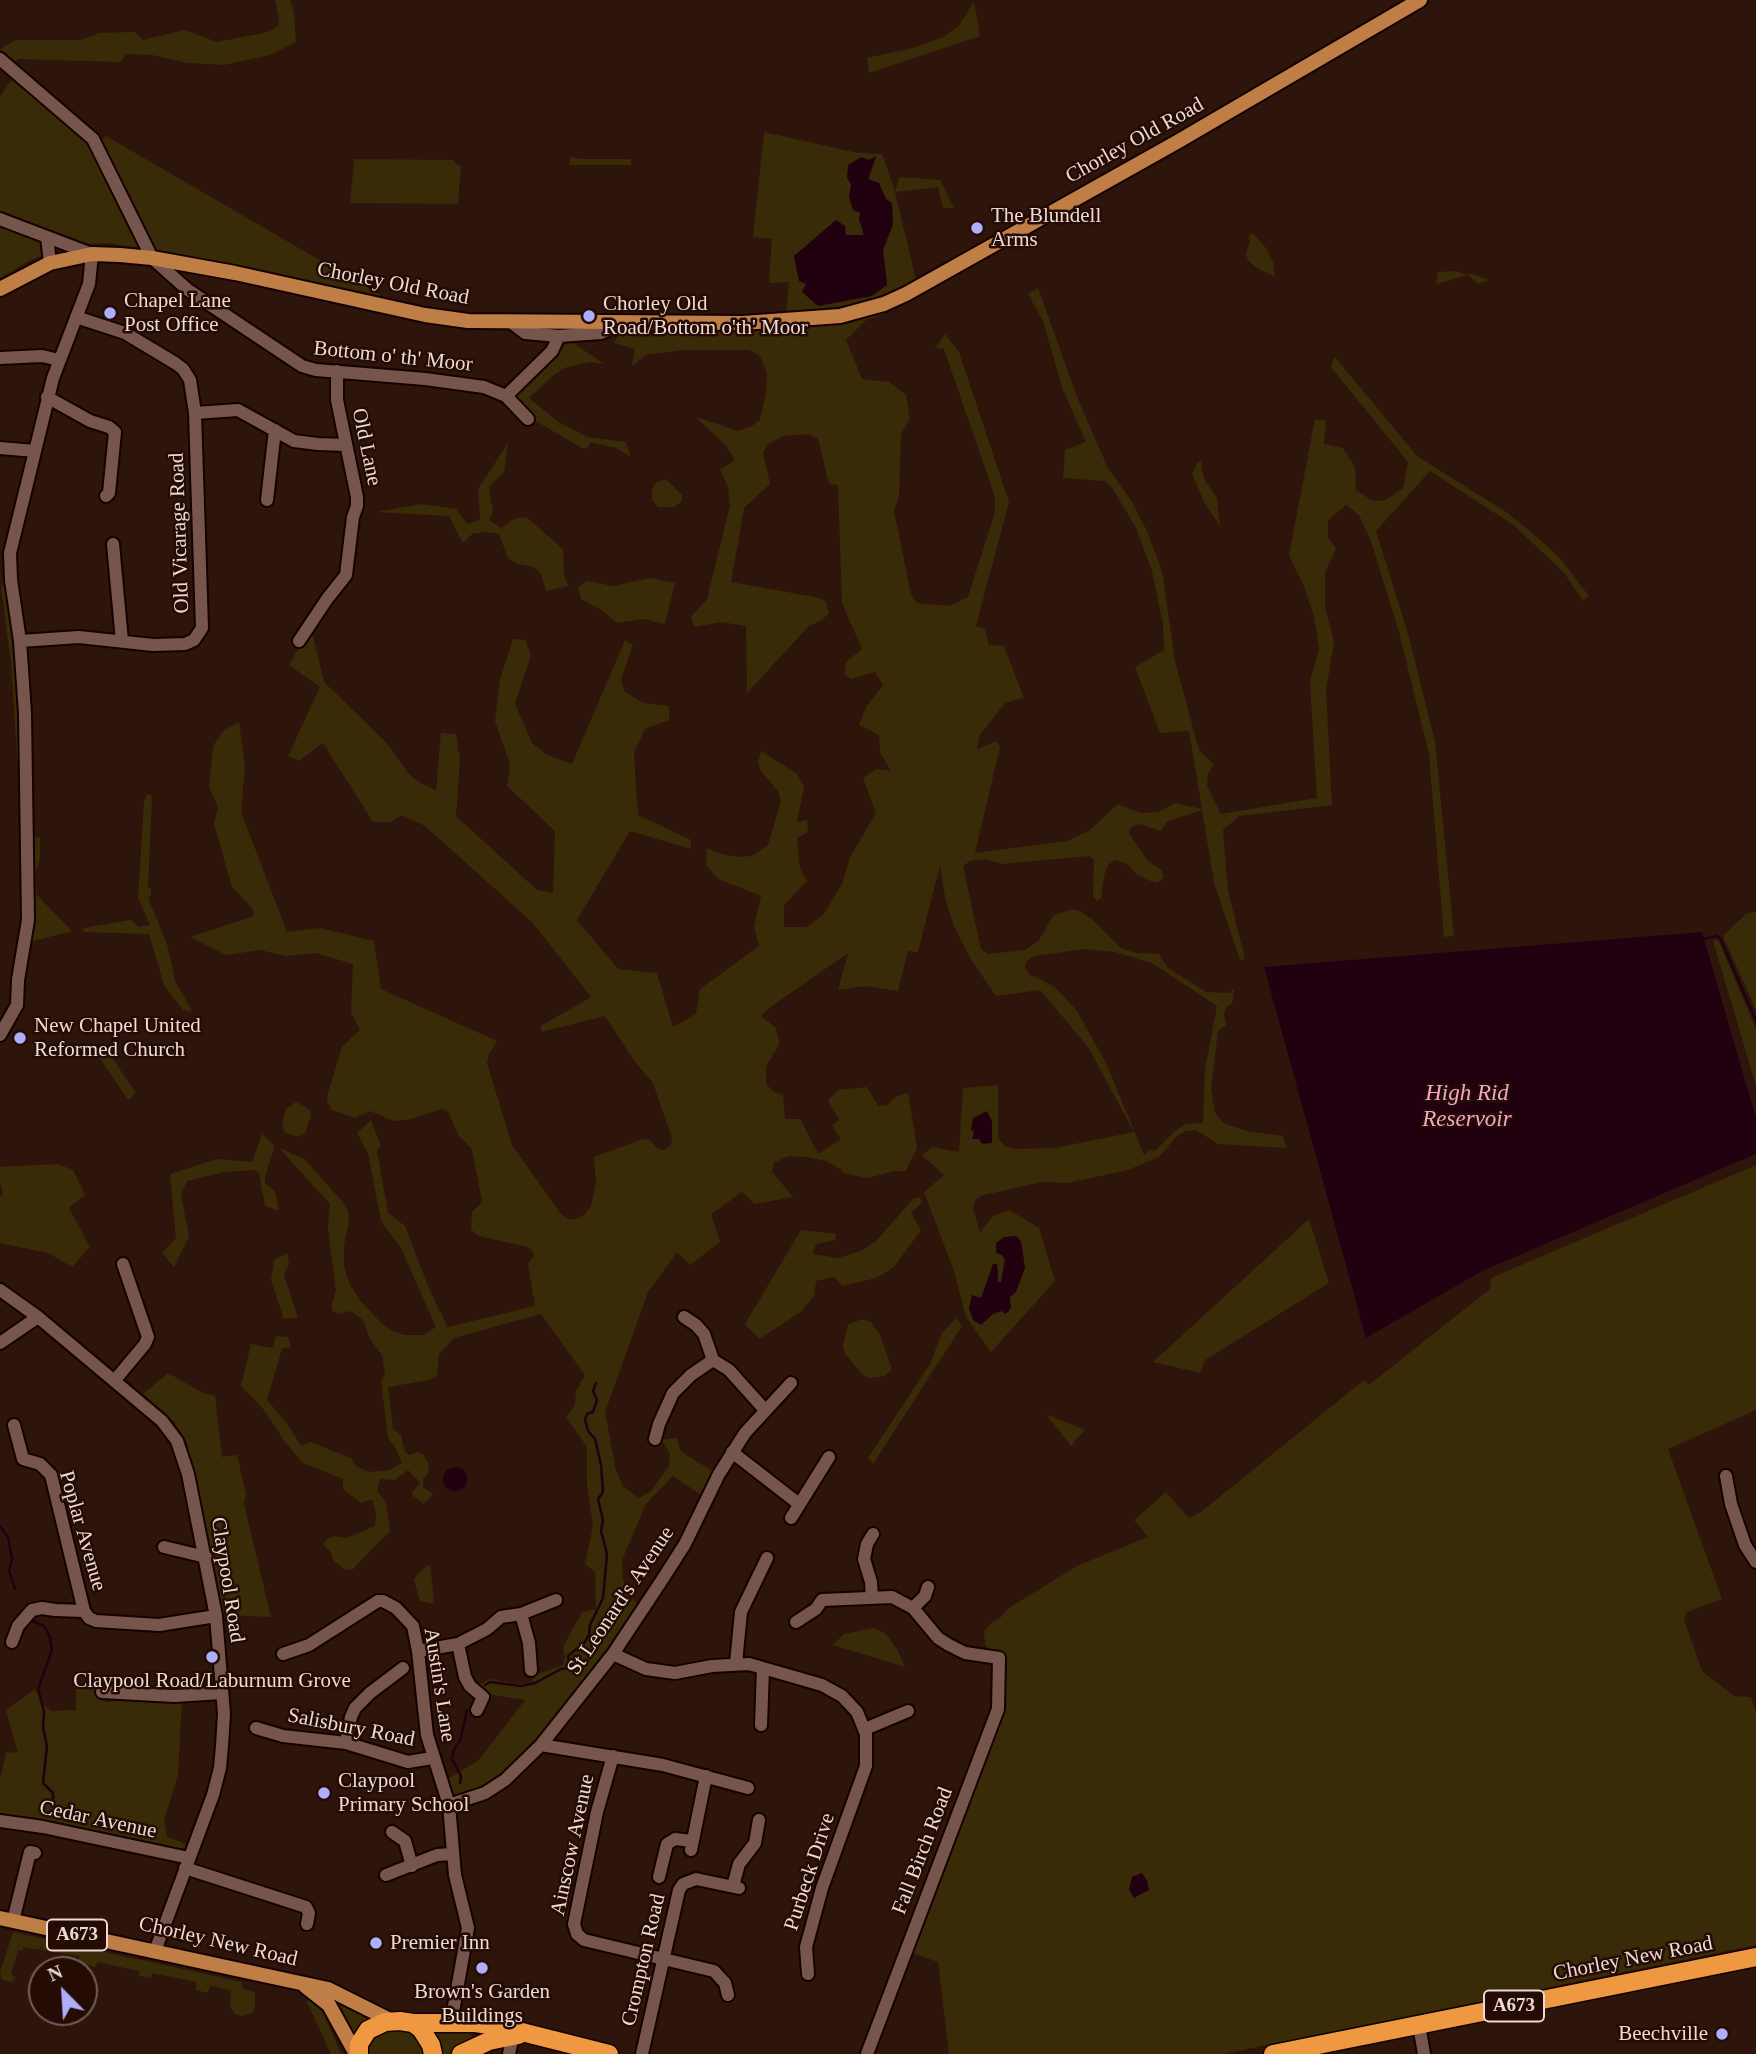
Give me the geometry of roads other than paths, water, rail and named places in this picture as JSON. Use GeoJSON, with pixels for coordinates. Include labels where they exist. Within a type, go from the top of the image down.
{"type":"FeatureCollection","features":[{"type":"Feature","properties":{"kind":"highway","name":"Chorley New Road"},"geometry":{"type":"LineString","coordinates":[[1273,2054],[1756,1957]]}},
{"type":"Feature","properties":{"kind":"highway","name":"A673"},"geometry":{"type":"LineString","coordinates":[[357,2054],[359,2044],[368,2030],[392,2021],[498,2026],[574,2050],[609,2054]]}},
{"type":"Feature","properties":{"kind":"highway"},"geometry":{"type":"LineString","coordinates":[[413,2023],[427,2037],[433,2054]]}},
{"type":"Feature","properties":{"kind":"highway","name":"A673"},"geometry":{"type":"LineString","coordinates":[[460,2023],[478,2036],[474,2049]]}},
{"type":"Feature","properties":{"kind":"highway","name":"A673"},"geometry":{"type":"LineString","coordinates":[[474,2049],[521,2035]]}},
{"type":"Feature","properties":{"kind":"main road","name":"Chorley Old Road"},"geometry":{"type":"LineString","coordinates":[[0,289],[50,263],[92,254],[152,258],[235,273],[425,315],[468,321],[743,323],[840,316],[884,304],[906,294],[1420,0]]}},
{"type":"Feature","properties":{"kind":"main road","name":"Chorley New Road"},"geometry":{"type":"LineString","coordinates":[[6,1920],[328,1989],[392,2021]]}},
{"type":"Feature","properties":{"kind":"main road","name":"Chorley New Road"},"geometry":{"type":"LineString","coordinates":[[303,1985],[329,2005],[357,2054]]}},
{"type":"Feature","properties":{"kind":"street"},"geometry":{"type":"LineString","coordinates":[[0,59],[93,139],[152,258]]}},
{"type":"Feature","properties":{"kind":"street"},"geometry":{"type":"LineString","coordinates":[[0,219],[92,254],[89,284],[47,397],[35,451],[6,544],[20,641],[28,785],[28,920],[18,980],[17,1005],[0,1035]]}},
{"type":"Feature","properties":{"kind":"street"},"geometry":{"type":"LineString","coordinates":[[47,237],[50,263]]}},
{"type":"Feature","properties":{"kind":"street","name":"Bottom o' th' Moor"},"geometry":{"type":"LineString","coordinates":[[152,258],[188,290],[295,362],[316,370],[484,387],[506,396],[528,419]]}},
{"type":"Feature","properties":{"kind":"street","name":"Old Vicarage Road"},"geometry":{"type":"LineString","coordinates":[[20,641],[79,637],[153,645],[185,644],[194,640],[202,628],[192,386],[183,369],[125,333],[76,317]]}},
{"type":"Feature","properties":{"kind":"street"},"geometry":{"type":"LineString","coordinates":[[512,323],[525,333],[559,336],[601,333],[606,331],[612,322]]}},
{"type":"Feature","properties":{"kind":"street"},"geometry":{"type":"LineString","coordinates":[[506,396],[552,351],[559,336]]}},
{"type":"Feature","properties":{"kind":"street"},"geometry":{"type":"LineString","coordinates":[[0,358],[42,356],[59,360]]}},
{"type":"Feature","properties":{"kind":"street","name":"Old Lane"},"geometry":{"type":"LineString","coordinates":[[299,641],[346,575],[353,517],[358,501],[337,400],[337,371]]}},
{"type":"Feature","properties":{"kind":"street"},"geometry":{"type":"LineString","coordinates":[[47,397],[116,432],[109,493],[106,496]]}},
{"type":"Feature","properties":{"kind":"street"},"geometry":{"type":"LineString","coordinates":[[195,413],[238,410],[302,443],[346,445]]}},
{"type":"Feature","properties":{"kind":"street"},"geometry":{"type":"LineString","coordinates":[[267,500],[275,430]]}},
{"type":"Feature","properties":{"kind":"street"},"geometry":{"type":"LineString","coordinates":[[0,448],[35,451]]}},
{"type":"Feature","properties":{"kind":"street"},"geometry":{"type":"LineString","coordinates":[[114,544],[122,641]]}},
{"type":"Feature","properties":{"kind":"street"},"geometry":{"type":"LineString","coordinates":[[115,1380],[148,1337],[122,1264]]}},
{"type":"Feature","properties":{"kind":"street","name":"Claypool Road"},"geometry":{"type":"LineString","coordinates":[[0,1290],[38,1317],[162,1421],[177,1441],[188,1474],[216,1616],[224,1714],[218,1780],[155,1951]]}},
{"type":"Feature","properties":{"kind":"street"},"geometry":{"type":"LineString","coordinates":[[683,1316],[704,1334],[713,1360],[729,1370],[765,1410]]}},
{"type":"Feature","properties":{"kind":"street"},"geometry":{"type":"LineString","coordinates":[[0,1343],[38,1317]]}},
{"type":"Feature","properties":{"kind":"street"},"geometry":{"type":"LineString","coordinates":[[655,1442],[659,1424],[673,1393],[691,1375],[713,1360]]}},
{"type":"Feature","properties":{"kind":"street","name":"St Leonard's Avenue"},"geometry":{"type":"LineString","coordinates":[[449,1805],[495,1787],[541,1745],[614,1654],[685,1544],[706,1498],[732,1452],[765,1410],[791,1383]]}},
{"type":"Feature","properties":{"kind":"street","name":"Poplar Avenue"},"geometry":{"type":"LineString","coordinates":[[14,1425],[23,1460],[40,1465],[51,1475],[84,1611],[89,1618],[96,1621],[148,1625],[216,1616]]}},
{"type":"Feature","properties":{"kind":"street"},"geometry":{"type":"LineString","coordinates":[[732,1452],[799,1504]]}},
{"type":"Feature","properties":{"kind":"street"},"geometry":{"type":"LineString","coordinates":[[791,1518],[829,1457]]}},
{"type":"Feature","properties":{"kind":"street"},"geometry":{"type":"LineString","coordinates":[[1726,1475],[1731,1504],[1745,1545],[1756,1562]]}},
{"type":"Feature","properties":{"kind":"street"},"geometry":{"type":"LineString","coordinates":[[872,1598],[871,1582],[864,1559],[867,1544],[874,1532]]}},
{"type":"Feature","properties":{"kind":"street"},"geometry":{"type":"LineString","coordinates":[[164,1546],[206,1556]]}},
{"type":"Feature","properties":{"kind":"street"},"geometry":{"type":"LineString","coordinates":[[736,1663],[741,1612],[768,1558]]}},
{"type":"Feature","properties":{"kind":"street"},"geometry":{"type":"LineString","coordinates":[[796,1622],[816,1609],[822,1600],[892,1597],[913,1608],[925,1595],[929,1585]]}},
{"type":"Feature","properties":{"kind":"street","name":"Austin's Lane"},"geometry":{"type":"LineString","coordinates":[[283,1654],[309,1645],[373,1603],[383,1601],[396,1608],[414,1626],[427,1735],[432,1758],[449,1805],[455,1875],[468,1928],[460,2023]]}},
{"type":"Feature","properties":{"kind":"street"},"geometry":{"type":"LineString","coordinates":[[418,1651],[458,1644],[487,1629],[501,1617],[521,1614],[548,1601]]}},
{"type":"Feature","properties":{"kind":"street"},"geometry":{"type":"LineString","coordinates":[[10,1634],[32,1610],[42,1608],[84,1611]]}},
{"type":"Feature","properties":{"kind":"street","name":"Fall Birch Road"},"geometry":{"type":"LineString","coordinates":[[867,2054],[998,1709],[999,1658],[965,1653],[949,1646],[937,1639],[913,1608]]}},
{"type":"Feature","properties":{"kind":"street"},"geometry":{"type":"LineString","coordinates":[[521,1614],[529,1643],[531,1670]]}},
{"type":"Feature","properties":{"kind":"street"},"geometry":{"type":"LineString","coordinates":[[458,1644],[465,1677],[470,1686],[483,1697],[477,1710]]}},
{"type":"Feature","properties":{"kind":"street"},"geometry":{"type":"LineString","coordinates":[[614,1654],[646,1670],[675,1673],[736,1663],[763,1668],[832,1689],[849,1704],[864,1729],[910,1709]]}},
{"type":"Feature","properties":{"kind":"street"},"geometry":{"type":"LineString","coordinates":[[346,1743],[355,1708],[403,1668]]}},
{"type":"Feature","properties":{"kind":"street"},"geometry":{"type":"LineString","coordinates":[[763,1668],[763,1722]]}},
{"type":"Feature","properties":{"kind":"street"},"geometry":{"type":"LineString","coordinates":[[386,1681],[395,1693]]}},
{"type":"Feature","properties":{"kind":"street"},"geometry":{"type":"LineString","coordinates":[[106,1695],[174,1696],[222,1693]]}},
{"type":"Feature","properties":{"kind":"street","name":"Salisbury Road"},"geometry":{"type":"LineString","coordinates":[[261,1727],[283,1736],[346,1743],[408,1762],[432,1758]]}},
{"type":"Feature","properties":{"kind":"street","name":"Purbeck Drive"},"geometry":{"type":"LineString","coordinates":[[810,1969],[806,1947],[822,1888],[862,1791],[868,1755],[864,1729]]}},
{"type":"Feature","properties":{"kind":"street"},"geometry":{"type":"LineString","coordinates":[[541,1745],[663,1765],[744,1788]]}},
{"type":"Feature","properties":{"kind":"street","name":"Ainscow Avenue"},"geometry":{"type":"LineString","coordinates":[[613,1756],[597,1812],[575,1929],[584,1940],[663,1960]]}},
{"type":"Feature","properties":{"kind":"street"},"geometry":{"type":"LineString","coordinates":[[659,1867],[669,1841],[675,1839],[692,1846],[706,1776]]}},
{"type":"Feature","properties":{"kind":"street","name":"Cedar Avenue"},"geometry":{"type":"LineString","coordinates":[[0,1821],[52,1829],[187,1863],[306,1907],[308,1918]]}},
{"type":"Feature","properties":{"kind":"street","name":"Crompton Road"},"geometry":{"type":"LineString","coordinates":[[642,2054],[679,1890],[683,1884],[696,1879],[736,1887],[738,1864],[755,1843],[760,1828]]}},
{"type":"Feature","properties":{"kind":"street"},"geometry":{"type":"LineString","coordinates":[[398,1831],[405,1841],[412,1866]]}},
{"type":"Feature","properties":{"kind":"street"},"geometry":{"type":"LineString","coordinates":[[6,1920],[30,1852],[35,1853]]}},
{"type":"Feature","properties":{"kind":"street"},"geometry":{"type":"LineString","coordinates":[[386,1875],[437,1855],[452,1854]]}},
{"type":"Feature","properties":{"kind":"street"},"geometry":{"type":"LineString","coordinates":[[663,1960],[714,1971],[724,1983],[728,1995]]}},
{"type":"Feature","properties":{"kind":"street"},"geometry":{"type":"LineString","coordinates":[[1419,2025],[1424,2054]]}},
{"type":"Feature","properties":{"kind":"street"},"geometry":{"type":"LineString","coordinates":[[509,2054],[521,2035]]}},
{"type":"Feature","properties":{"kind":"water"},"geometry":{"type":"Polygon","coordinates":[[[876,156],[868,179],[879,183],[886,199],[892,203],[893,224],[883,250],[887,285],[872,296],[818,306],[802,292],[806,284],[799,281],[794,256],[836,220],[845,226],[846,235],[864,235],[860,213],[853,210],[849,197],[851,185],[847,177],[848,165],[861,157],[869,160],[876,156]]]}},
{"type":"Feature","properties":{"kind":"water","name":"High Rid Reservoir"},"geometry":{"type":"Polygon","coordinates":[[[1702,932],[1756,1118],[1756,1154],[1482,1271],[1366,1338],[1264,967],[1702,932]]]}},
{"type":"Feature","properties":{"kind":"water"},"geometry":{"type":"Polygon","coordinates":[[[987,1111],[992,1122],[992,1143],[982,1144],[979,1139],[972,1139],[974,1132],[971,1129],[973,1118],[987,1111]]]}},
{"type":"Feature","properties":{"kind":"water"},"geometry":{"type":"Polygon","coordinates":[[[1016,1236],[1021,1241],[1025,1268],[1016,1292],[1010,1297],[1011,1308],[1006,1314],[1001,1311],[993,1314],[981,1325],[973,1320],[969,1309],[972,1295],[981,1298],[993,1264],[997,1264],[998,1282],[1001,1282],[1005,1260],[1002,1255],[996,1253],[996,1243],[1004,1237],[1016,1236]]]}},
{"type":"Feature","properties":{"kind":"water"},"geometry":{"type":"Polygon","coordinates":[[[455,1467],[463,1471],[467,1479],[463,1487],[455,1491],[447,1487],[443,1479],[447,1471],[455,1467]]]}},
{"type":"Feature","properties":{"kind":"water"},"geometry":{"type":"Polygon","coordinates":[[[1142,1873],[1149,1890],[1134,1898],[1129,1890],[1132,1877],[1142,1873]]]}},
{"type":"Feature","properties":{"kind":"waterway"},"geometry":{"type":"LineString","coordinates":[[1704,939],[1717,936],[1721,940],[1756,1021]]}},
{"type":"Feature","properties":{"kind":"waterway"},"geometry":{"type":"LineString","coordinates":[[485,1685],[490,1682],[521,1686],[535,1683],[561,1669],[570,1668],[568,1656],[584,1643],[589,1635],[590,1625],[603,1598],[607,1554],[601,1531],[603,1520],[598,1499],[603,1492],[601,1465],[595,1439],[588,1431],[585,1419],[587,1414],[593,1412],[597,1400],[593,1391],[596,1383]]}},
{"type":"Feature","properties":{"kind":"waterway"},"geometry":{"type":"LineString","coordinates":[[0,1526],[8,1537],[12,1559],[9,1571],[15,1589]]}},
{"type":"Feature","properties":{"kind":"waterway"},"geometry":{"type":"LineString","coordinates":[[31,1620],[44,1626],[50,1637],[52,1650],[38,1689],[44,1711],[43,1728],[47,1746],[43,1783],[53,1793],[53,1799]]}},
{"type":"Feature","properties":{"kind":"waterway"},"geometry":{"type":"LineString","coordinates":[[460,1783],[461,1776],[452,1759],[454,1749],[460,1741],[467,1710]]}},
{"type":"Feature","properties":{"kind":"place","name":"The Blundell Arms"},"geometry":{"type":"Point","coordinates":[977,228]}},
{"type":"Feature","properties":{"kind":"place","name":"Chapel Lane Post Office"},"geometry":{"type":"Point","coordinates":[110,313]}},
{"type":"Feature","properties":{"kind":"place","name":"Chorley Old Road/Bottom o'th' Moor"},"geometry":{"type":"Point","coordinates":[589,316]}},
{"type":"Feature","properties":{"kind":"place","name":"New Chapel United Reformed Church"},"geometry":{"type":"Point","coordinates":[20,1038]}},
{"type":"Feature","properties":{"kind":"place","name":"Claypool Road/Laburnum Grove"},"geometry":{"type":"Point","coordinates":[212,1657]}},
{"type":"Feature","properties":{"kind":"place","name":"Claypool Primary School"},"geometry":{"type":"Point","coordinates":[324,1793]}},
{"type":"Feature","properties":{"kind":"place","name":"Premier Inn"},"geometry":{"type":"Point","coordinates":[376,1943]}},
{"type":"Feature","properties":{"kind":"place","name":"Brown's Garden Buildings"},"geometry":{"type":"Point","coordinates":[482,1968]}},
{"type":"Feature","properties":{"kind":"place","name":"Beechville"},"geometry":{"type":"Point","coordinates":[1722,2034]}}]}
